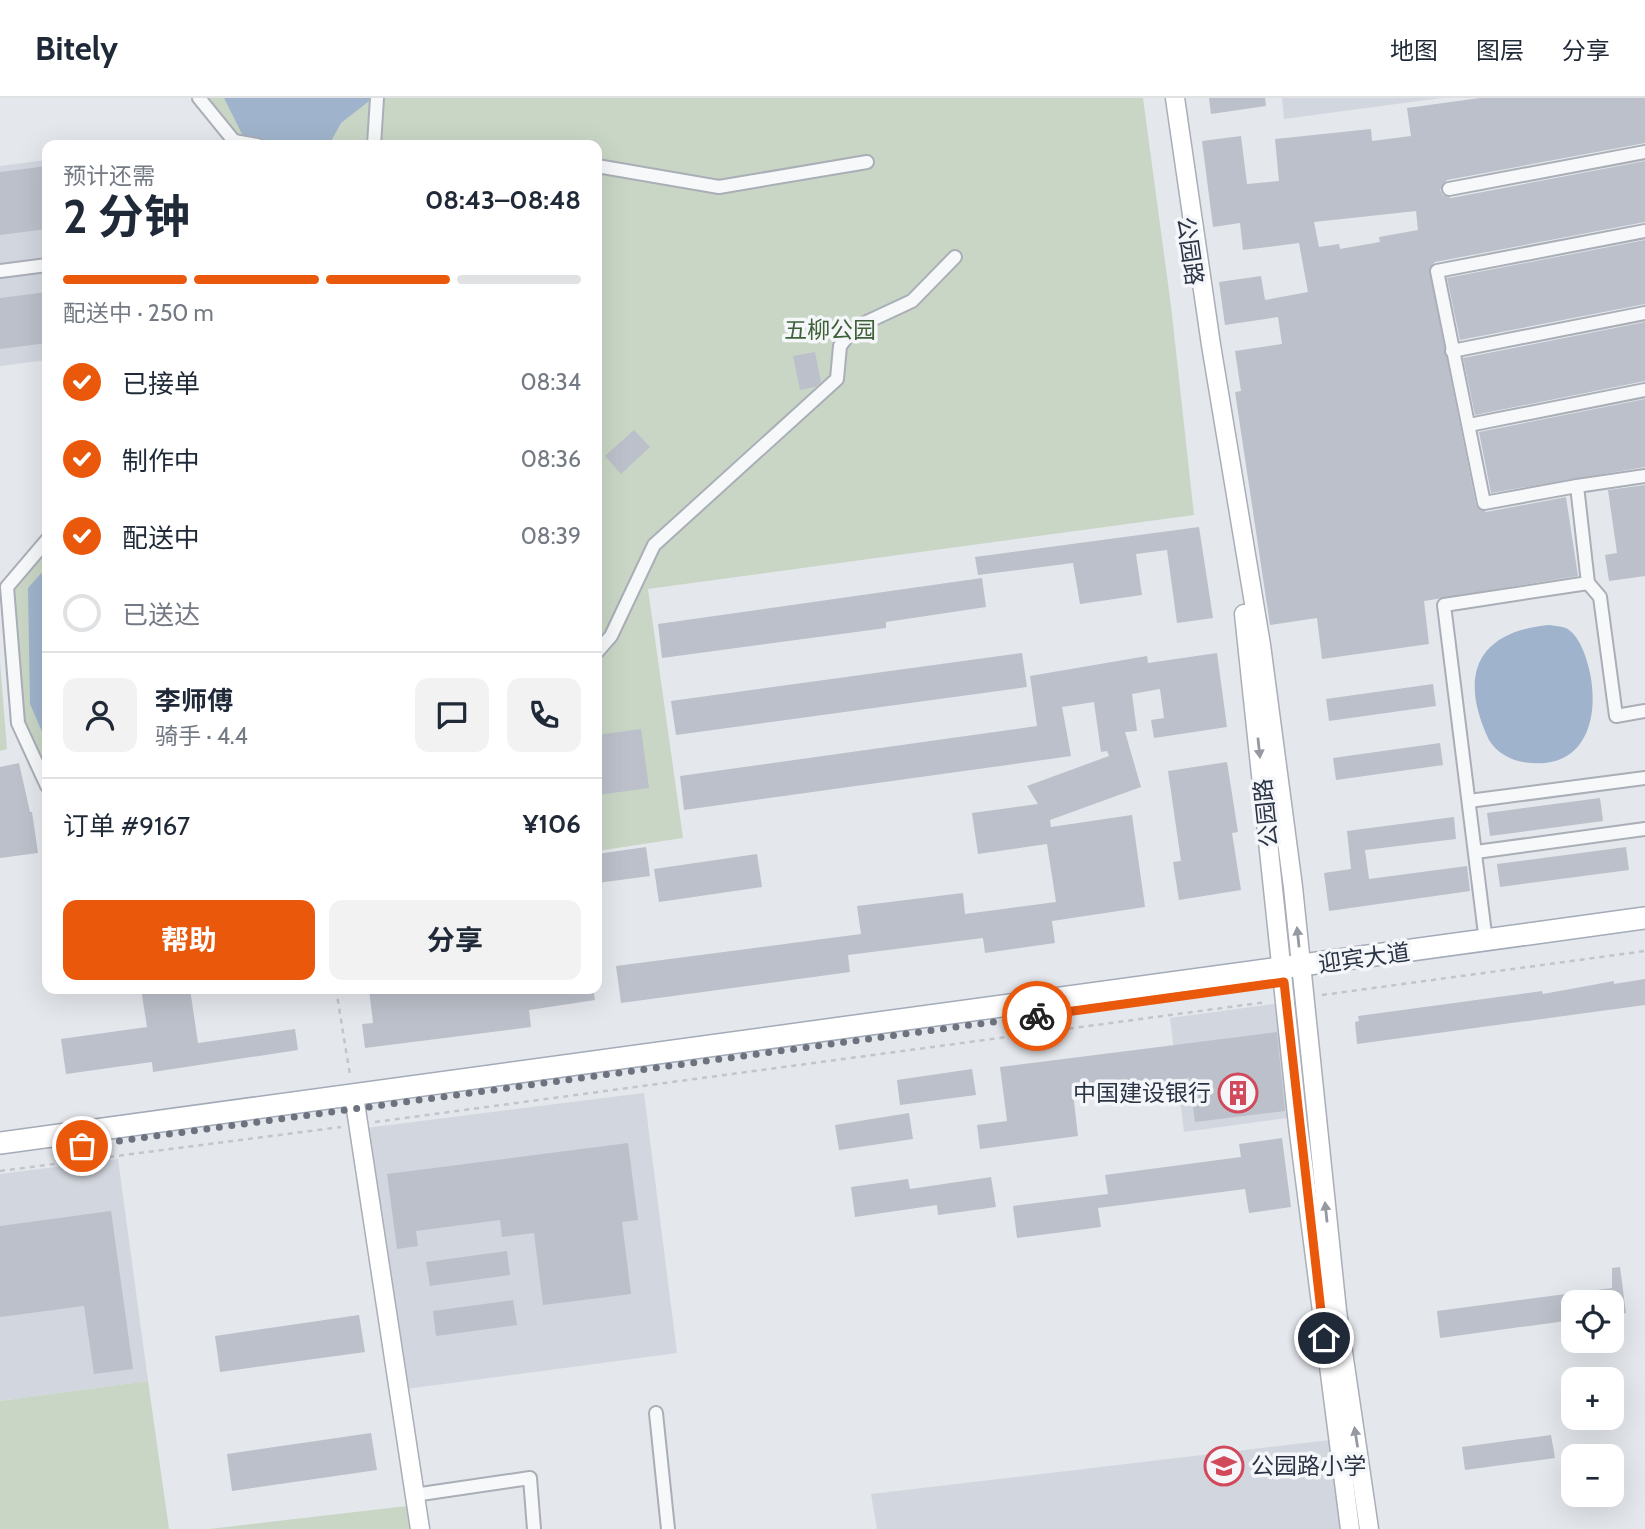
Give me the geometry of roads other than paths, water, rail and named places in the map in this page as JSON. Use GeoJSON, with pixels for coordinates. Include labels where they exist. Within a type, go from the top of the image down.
{"type":"FeatureCollection","features":[{"type":"Feature","properties":{"kind":"main road","name":"迎宾大道"},"geometry":{"type":"LineString","coordinates":[[1294,982],[1486,942],[1645,918]]}},
{"type":"Feature","properties":{"kind":"main road","name":"迎宾大道"},"geometry":{"type":"LineString","coordinates":[[0,1157],[1645,932]]}},
{"type":"Feature","properties":{"kind":"main road","name":"迎宾大道"},"geometry":{"type":"LineString","coordinates":[[0,1143],[356,1110]]}},
{"type":"Feature","properties":{"kind":"street"},"geometry":{"type":"LineString","coordinates":[[199,98],[232,140]]}},
{"type":"Feature","properties":{"kind":"street"},"geometry":{"type":"LineString","coordinates":[[374,140],[377,98]]}},
{"type":"Feature","properties":{"kind":"street","name":"公园路"},"geometry":{"type":"LineString","coordinates":[[1167,98],[1250,653],[1294,982],[1321,1314],[1350,1529]]}},
{"type":"Feature","properties":{"kind":"street"},"geometry":{"type":"LineString","coordinates":[[1175,98],[1211,345],[1261,645],[1294,982],[1369,1529]]}},
{"type":"Feature","properties":{"kind":"street"},"geometry":{"type":"LineString","coordinates":[[1449,189],[1645,152]]}},
{"type":"Feature","properties":{"kind":"street"},"geometry":{"type":"LineString","coordinates":[[602,167],[719,187],[867,162]]}},
{"type":"Feature","properties":{"kind":"street"},"geometry":{"type":"LineString","coordinates":[[1645,231],[1437,271],[1483,503],[1645,476]]}},
{"type":"Feature","properties":{"kind":"street"},"geometry":{"type":"LineString","coordinates":[[602,647],[611,636],[654,545],[837,379],[840,346],[854,328],[912,301],[955,257]]}},
{"type":"Feature","properties":{"kind":"street"},"geometry":{"type":"LineString","coordinates":[[0,271],[42,266]]}},
{"type":"Feature","properties":{"kind":"street"},"geometry":{"type":"LineString","coordinates":[[1452,351],[1645,313]]}},
{"type":"Feature","properties":{"kind":"street"},"geometry":{"type":"LineString","coordinates":[[1469,425],[1645,390]]}},
{"type":"Feature","properties":{"kind":"street"},"geometry":{"type":"LineString","coordinates":[[1577,486],[1588,583],[1600,597],[1616,716],[1645,711]]}},
{"type":"Feature","properties":{"kind":"street"},"geometry":{"type":"LineString","coordinates":[[42,546],[7,587],[18,723],[42,775]]}},
{"type":"Feature","properties":{"kind":"street"},"geometry":{"type":"LineString","coordinates":[[1486,942],[1444,605],[1588,583]]}},
{"type":"Feature","properties":{"kind":"street"},"geometry":{"type":"LineString","coordinates":[[1469,801],[1645,778]]}},
{"type":"Feature","properties":{"kind":"street"},"geometry":{"type":"LineString","coordinates":[[1476,852],[1645,829]]}},
{"type":"Feature","properties":{"kind":"street"},"geometry":{"type":"LineString","coordinates":[[356,1110],[420,1529]]}},
{"type":"Feature","properties":{"kind":"street"},"geometry":{"type":"LineString","coordinates":[[656,1413],[668,1529]]}},
{"type":"Feature","properties":{"kind":"street"},"geometry":{"type":"LineString","coordinates":[[415,1495],[530,1478],[534,1529]]}},
{"type":"Feature","properties":{"kind":"water"},"geometry":{"type":"Polygon","coordinates":[[[224,98],[373,98],[341,123],[332,140],[243,140],[244,138],[224,98]]]}},
{"type":"Feature","properties":{"kind":"water"},"geometry":{"type":"Polygon","coordinates":[[[42,573],[42,732],[30,704],[28,588],[42,573]]]}},
{"type":"Feature","properties":{"kind":"water"},"geometry":{"type":"Polygon","coordinates":[[[1549,625],[1562,627],[1573,634],[1585,656],[1592,691],[1589,725],[1583,740],[1573,751],[1560,759],[1544,763],[1523,762],[1504,755],[1489,740],[1475,696],[1475,678],[1480,662],[1490,648],[1504,637],[1524,629],[1549,625]]]}},
{"type":"Feature","properties":{"kind":"place","name":"中国建设银行"},"geometry":{"type":"Point","coordinates":[1238,1093]}},
{"type":"Feature","properties":{"kind":"place","name":"公园路小学"},"geometry":{"type":"Point","coordinates":[1224,1466]}},
{"type":"Feature","properties":{"kind":"park label","name":"五柳公园"},"geometry":{"type":"Point","coordinates":[830,330]}}]}
